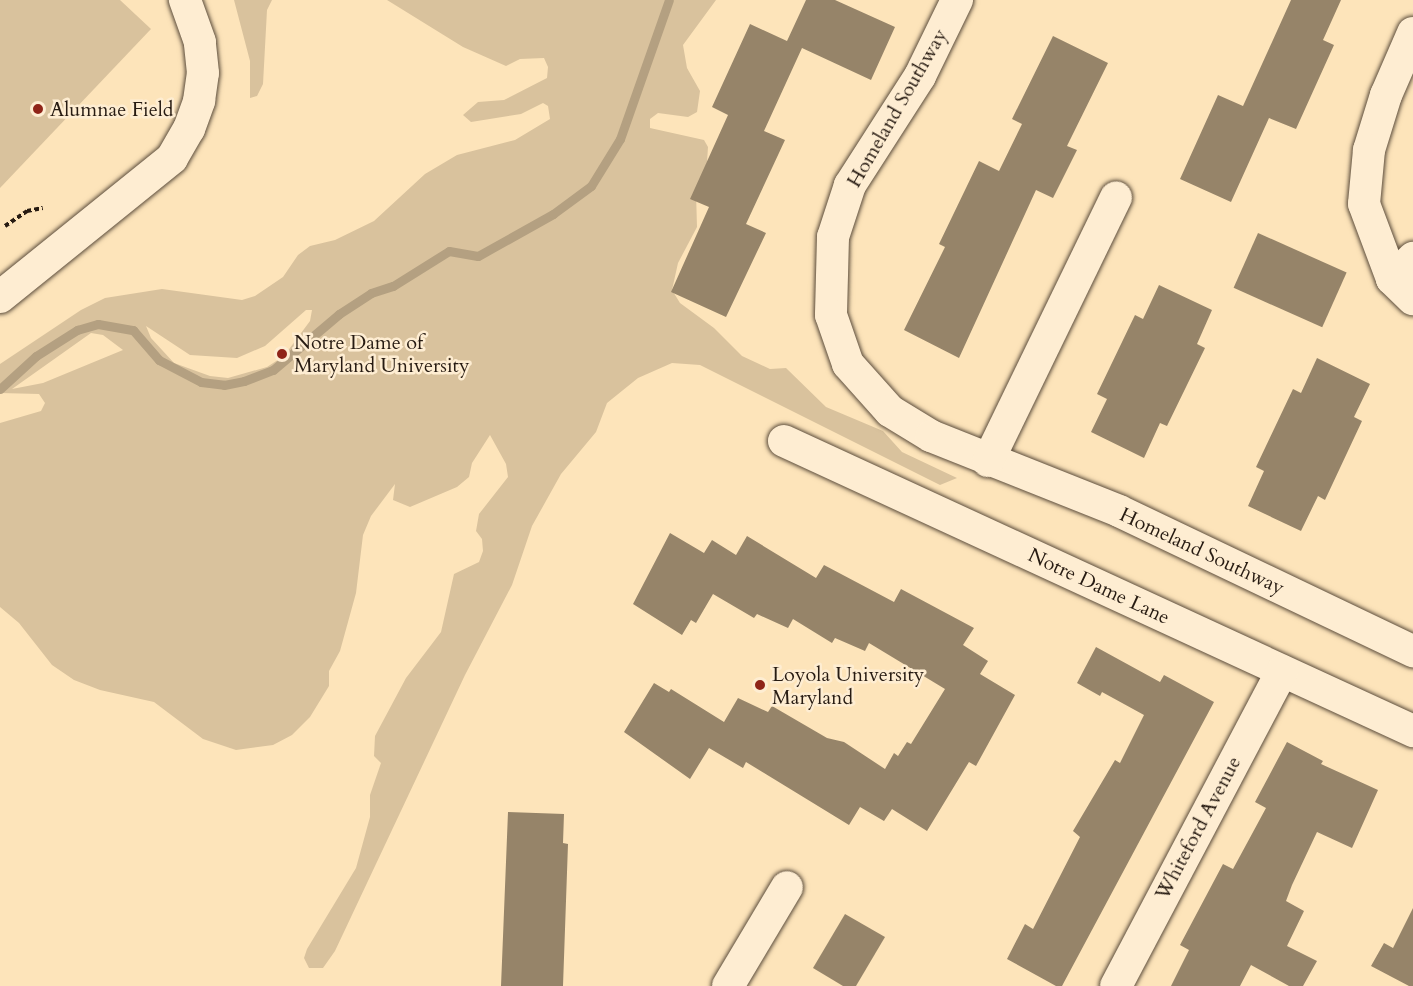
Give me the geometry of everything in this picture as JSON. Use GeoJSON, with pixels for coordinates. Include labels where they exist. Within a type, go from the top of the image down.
{"type":"FeatureCollection","features":[{"type":"Feature","properties":{"kind":"street"},"geometry":{"type":"LineString","coordinates":[[0,297],[172,158],[189,129],[199,101],[203,73],[200,42],[185,0]]}},
{"type":"Feature","properties":{"kind":"street","name":"Homeland Southway"},"geometry":{"type":"LineString","coordinates":[[957,0],[920,76],[850,185],[833,237],[831,315],[848,364],[890,411],[930,436],[1119,512],[1413,651]]}},
{"type":"Feature","properties":{"kind":"street"},"geometry":{"type":"LineString","coordinates":[[1406,279],[1364,204],[1369,150],[1386,95],[1413,33]]}},
{"type":"Feature","properties":{"kind":"street"},"geometry":{"type":"LineString","coordinates":[[988,460],[1116,197]]}},
{"type":"Feature","properties":{"kind":"street","name":"Notre Dame Lane"},"geometry":{"type":"LineString","coordinates":[[784,441],[1413,731]]}},
{"type":"Feature","properties":{"kind":"street","name":"Whiteford Avenue"},"geometry":{"type":"LineString","coordinates":[[1116,986],[1282,671]]}},
{"type":"Feature","properties":{"kind":"street"},"geometry":{"type":"LineString","coordinates":[[728,986],[786,887]]}},
{"type":"Feature","properties":{"kind":"path"},"geometry":{"type":"LineString","coordinates":[[5,226],[27,211],[43,208]]}},
{"type":"Feature","properties":{"kind":"shaded area","name":"Alumnae Field"},"geometry":{"type":"Polygon","coordinates":[[[0,0],[120,0],[151,29],[0,188],[0,0]]]}},
{"type":"Feature","properties":{"kind":"shaded area"},"geometry":{"type":"Polygon","coordinates":[[[234,0],[272,0],[267,10],[263,84],[257,96],[250,98],[250,61],[234,0]]]}},
{"type":"Feature","properties":{"kind":"shaded area"},"geometry":{"type":"Polygon","coordinates":[[[387,0],[716,0],[683,45],[687,68],[700,91],[697,112],[688,117],[658,113],[650,119],[650,128],[704,140],[708,147],[707,162],[696,192],[697,227],[678,263],[672,290],[680,303],[714,328],[742,356],[770,369],[786,368],[826,407],[883,431],[902,452],[957,478],[940,485],[700,365],[672,363],[638,378],[607,403],[596,432],[561,474],[532,526],[512,585],[465,675],[335,951],[323,968],[309,968],[304,958],[307,949],[356,868],[370,817],[370,795],[381,763],[374,756],[375,736],[406,678],[441,632],[454,574],[479,562],[483,551],[482,539],[476,531],[479,514],[508,477],[506,464],[490,435],[472,463],[469,477],[457,487],[410,507],[393,500],[395,484],[371,516],[363,535],[356,593],[340,651],[329,671],[329,686],[310,717],[292,735],[273,745],[236,750],[203,739],[154,702],[100,690],[74,680],[52,665],[19,623],[0,607],[0,423],[41,411],[45,403],[39,394],[0,393],[0,364],[81,310],[105,298],[162,289],[242,300],[255,296],[283,277],[298,255],[310,246],[335,240],[374,221],[425,174],[457,155],[515,140],[550,119],[548,106],[543,103],[521,114],[471,122],[463,115],[478,102],[504,100],[547,78],[548,67],[544,58],[520,59],[506,66],[463,47],[387,0]],[[306,310],[265,346],[237,358],[190,355],[146,326],[151,338],[174,363],[210,376],[228,378],[267,367],[284,356],[310,321],[312,310],[306,310]],[[91,333],[12,389],[43,383],[123,350],[103,335],[91,333]]]}},
{"type":"Feature","properties":{"kind":"building"},"geometry":{"type":"Polygon","coordinates":[[[806,0],[835,0],[895,27],[871,80],[802,48],[764,131],[785,140],[746,224],[766,233],[726,317],[671,292],[709,207],[690,199],[728,115],[712,107],[750,24],[787,41],[806,0]]]}},
{"type":"Feature","properties":{"kind":"building"},"geometry":{"type":"Polygon","coordinates":[[[1291,0],[1341,0],[1323,40],[1334,45],[1296,129],[1269,118],[1231,202],[1180,179],[1218,95],[1243,106],[1291,0]]]}},
{"type":"Feature","properties":{"kind":"building"},"geometry":{"type":"Polygon","coordinates":[[[1053,36],[1108,63],[1067,146],[1077,150],[1053,198],[1036,190],[959,358],[904,330],[945,247],[939,244],[979,161],[999,171],[1022,124],[1012,119],[1053,36]]]}},
{"type":"Feature","properties":{"kind":"building"},"geometry":{"type":"Polygon","coordinates":[[[1258,233],[1347,272],[1322,327],[1234,288],[1258,233]]]}},
{"type":"Feature","properties":{"kind":"building"},"geometry":{"type":"Polygon","coordinates":[[[1159,285],[1212,310],[1197,344],[1205,348],[1167,426],[1160,423],[1144,458],[1091,432],[1107,399],[1097,394],[1135,315],[1143,319],[1159,285]]]}},
{"type":"Feature","properties":{"kind":"building"},"geometry":{"type":"Polygon","coordinates":[[[1317,358],[1370,384],[1354,417],[1362,421],[1325,500],[1318,496],[1301,531],[1248,506],[1264,471],[1256,467],[1293,389],[1301,393],[1317,358]]]}},
{"type":"Feature","properties":{"kind":"building"},"geometry":{"type":"Polygon","coordinates":[[[670,533],[704,553],[712,540],[736,555],[747,536],[816,578],[824,565],[894,602],[901,589],[974,628],[963,645],[988,661],[980,674],[1015,695],[976,766],[969,762],[927,831],[892,809],[884,821],[860,807],[849,825],[746,762],[743,768],[709,748],[690,779],[624,732],[654,683],[669,692],[671,689],[724,722],[738,698],[768,712],[772,706],[827,738],[844,742],[885,769],[894,753],[898,756],[907,742],[911,744],[945,689],[869,643],[865,651],[835,638],[832,643],[793,619],[788,628],[757,614],[754,618],[713,594],[696,623],[691,620],[682,635],[633,604],[670,533]]]}},
{"type":"Feature","properties":{"kind":"building"},"geometry":{"type":"Polygon","coordinates":[[[1096,647],[1160,682],[1164,675],[1214,702],[1062,986],[1056,986],[1007,959],[1025,924],[1033,929],[1080,837],[1073,831],[1115,760],[1120,763],[1144,715],[1102,692],[1100,696],[1077,683],[1096,647]]]}},
{"type":"Feature","properties":{"kind":"building"},"geometry":{"type":"Polygon","coordinates":[[[1287,742],[1323,761],[1321,764],[1378,790],[1352,848],[1317,832],[1286,901],[1304,911],[1287,946],[1317,961],[1303,986],[1289,986],[1251,965],[1240,986],[1171,986],[1189,950],[1180,945],[1223,864],[1233,869],[1266,808],[1255,802],[1287,742]]]}},
{"type":"Feature","properties":{"kind":"building"},"geometry":{"type":"Polygon","coordinates":[[[508,812],[564,814],[563,843],[568,844],[563,986],[501,986],[508,812]]]}},
{"type":"Feature","properties":{"kind":"building"},"geometry":{"type":"Polygon","coordinates":[[[1413,908],[1413,986],[1409,986],[1371,966],[1384,943],[1393,948],[1413,908]]]}},
{"type":"Feature","properties":{"kind":"building"},"geometry":{"type":"Polygon","coordinates":[[[845,914],[885,937],[856,986],[843,986],[813,968],[845,914]]]}},
{"type":"Feature","properties":{"kind":"waterway"},"geometry":{"type":"LineString","coordinates":[[0,389],[36,356],[77,330],[98,324],[133,330],[159,360],[201,382],[224,385],[244,381],[273,370],[339,314],[371,293],[393,286],[449,251],[478,256],[553,214],[591,186],[620,139],[669,0]]}},
{"type":"Feature","properties":{"kind":"place","name":"Alumnae Field"},"geometry":{"type":"Point","coordinates":[38,109]}},
{"type":"Feature","properties":{"kind":"place","name":"Notre Dame of Maryland University"},"geometry":{"type":"Point","coordinates":[282,354]}},
{"type":"Feature","properties":{"kind":"place","name":"Loyola University Maryland"},"geometry":{"type":"Point","coordinates":[760,685]}}]}
